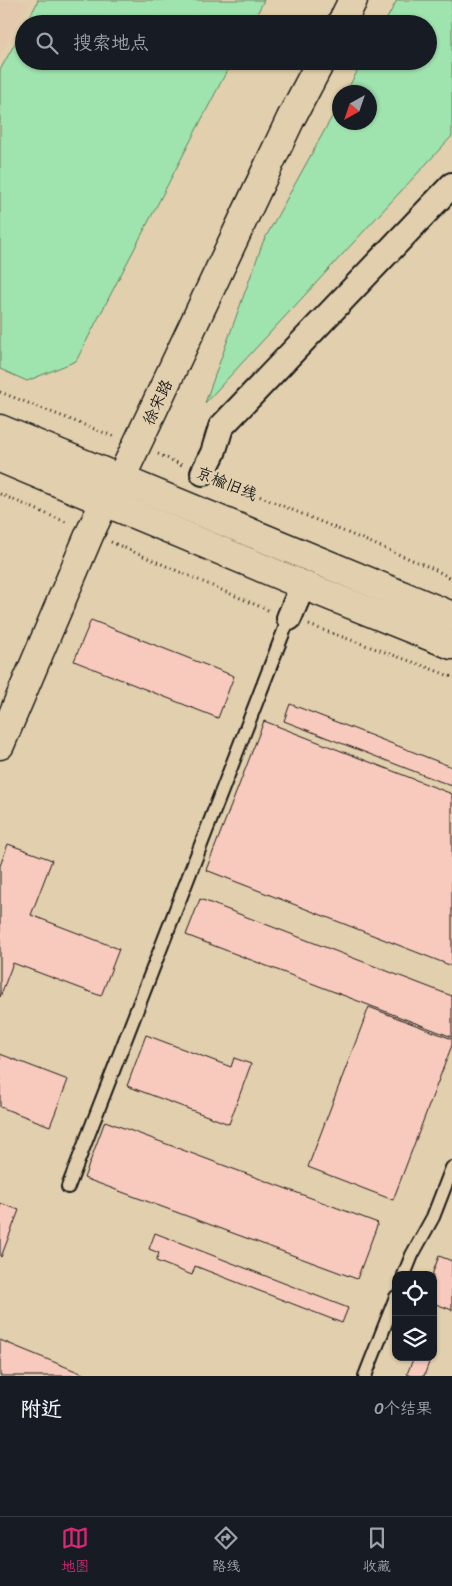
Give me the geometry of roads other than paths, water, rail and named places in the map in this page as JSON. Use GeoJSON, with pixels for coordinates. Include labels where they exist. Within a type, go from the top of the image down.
{"type":"FeatureCollection","features":[{"type":"Feature","properties":{"kind":"main road"},"geometry":{"type":"LineString","coordinates":[[346,15],[353,0]]}},
{"type":"Feature","properties":{"kind":"main road","name":"徐宋路"},"geometry":{"type":"LineString","coordinates":[[0,745],[104,502],[121,478],[137,446],[291,118],[316,70]]}},
{"type":"Feature","properties":{"kind":"main road"},"geometry":{"type":"LineString","coordinates":[[0,429],[452,616]]}},
{"type":"Feature","properties":{"kind":"main road"},"geometry":{"type":"LineString","coordinates":[[0,458],[303,585],[452,645]]}},
{"type":"Feature","properties":{"kind":"street"},"geometry":{"type":"LineString","coordinates":[[203,473],[221,427],[452,185]]}},
{"type":"Feature","properties":{"kind":"street"},"geometry":{"type":"LineString","coordinates":[[289,618],[303,585]]}},
{"type":"Feature","properties":{"kind":"lane"},"geometry":{"type":"LineString","coordinates":[[68,1187],[289,618]]}},
{"type":"Feature","properties":{"kind":"lane"},"geometry":{"type":"LineString","coordinates":[[406,1271],[412,1254],[433,1217],[452,1168]]}},
{"type":"Feature","properties":{"kind":"lane"},"geometry":{"type":"LineString","coordinates":[[365,1376],[392,1307]]}}]}
